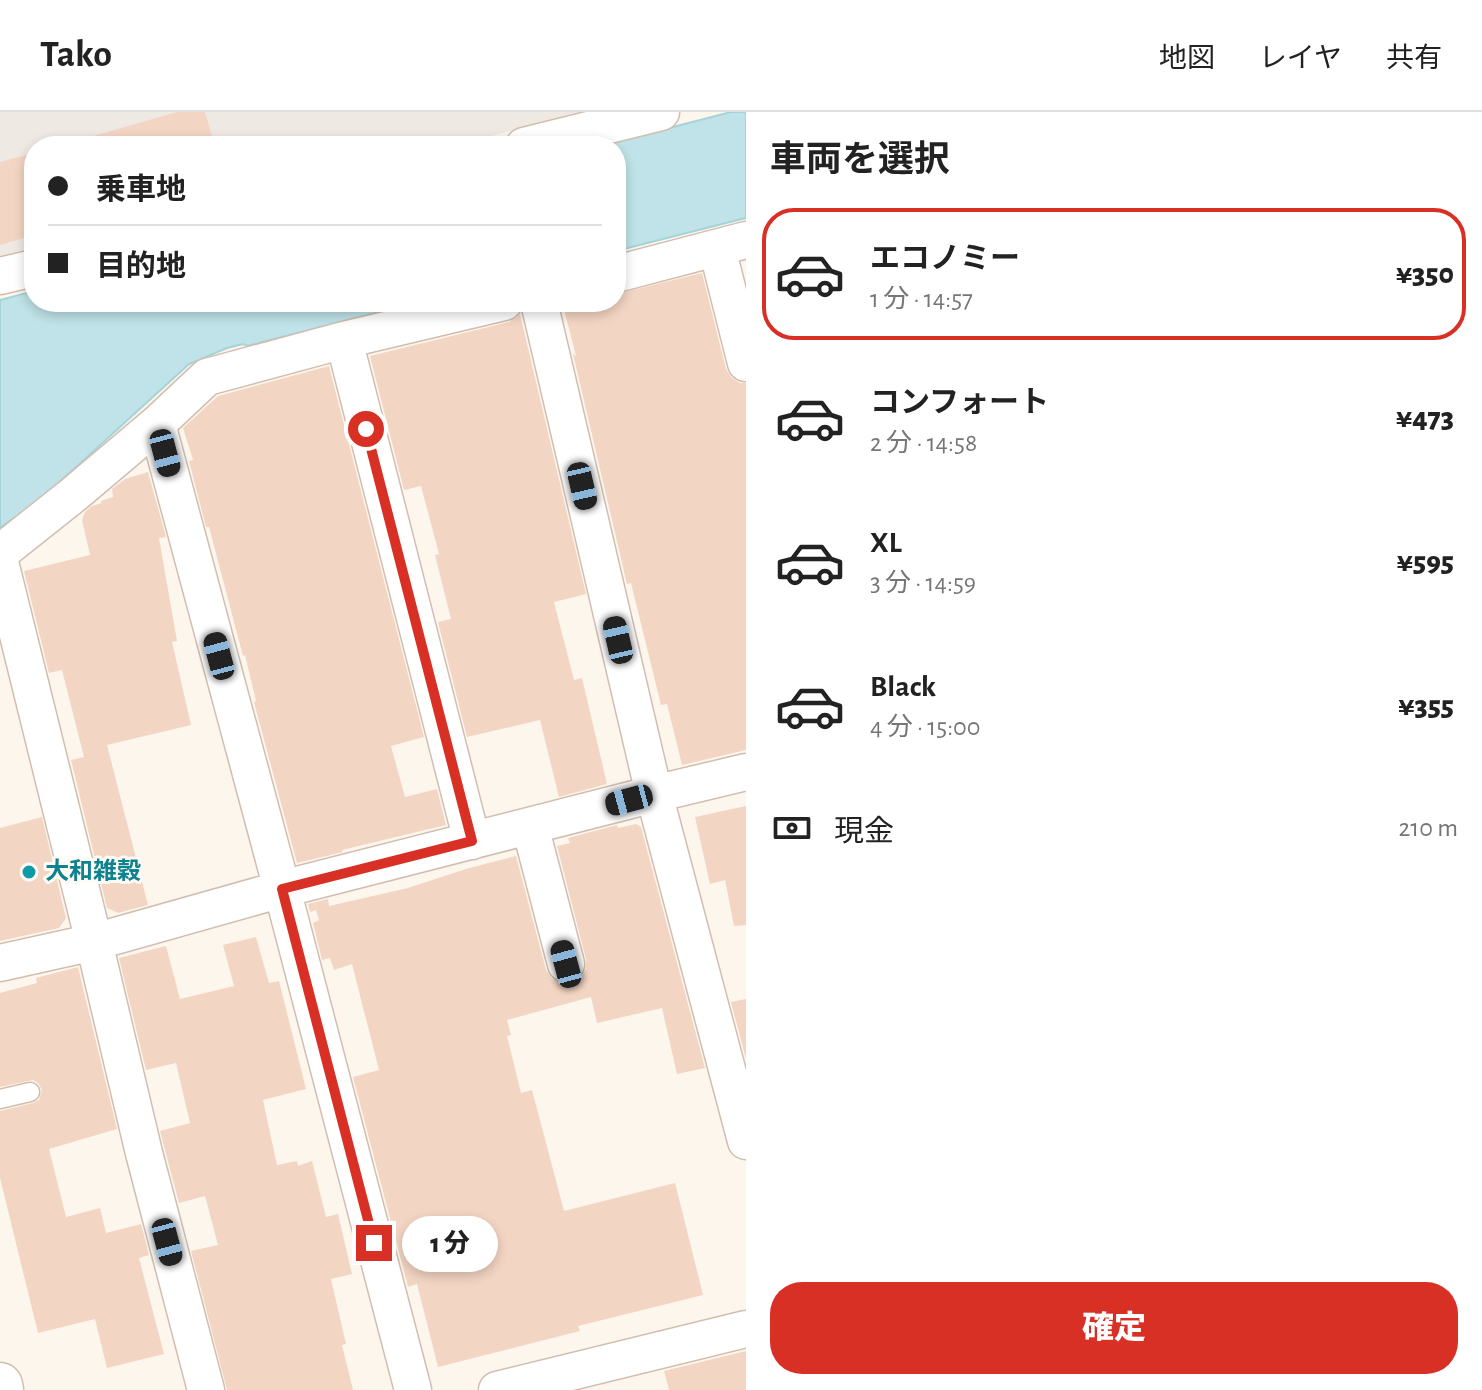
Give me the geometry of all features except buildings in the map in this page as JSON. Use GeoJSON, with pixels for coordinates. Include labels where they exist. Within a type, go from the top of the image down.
{"type":"FeatureCollection","features":[{"type":"Feature","properties":{"kind":"street"},"geometry":{"type":"LineString","coordinates":[[564,136],[661,112]]}},
{"type":"Feature","properties":{"kind":"street"},"geometry":{"type":"LineString","coordinates":[[626,271],[731,244],[746,363]]}},
{"type":"Feature","properties":{"kind":"street"},"geometry":{"type":"LineString","coordinates":[[0,276],[24,270]]}},
{"type":"Feature","properties":{"kind":"street"},"geometry":{"type":"LineString","coordinates":[[0,553],[157,424],[207,377],[462,312]]}},
{"type":"Feature","properties":{"kind":"street"},"geometry":{"type":"LineString","coordinates":[[541,312],[654,794],[743,1119]]}},
{"type":"Feature","properties":{"kind":"street"},"geometry":{"type":"LineString","coordinates":[[344,340],[472,841]]}},
{"type":"Feature","properties":{"kind":"street"},"geometry":{"type":"LineString","coordinates":[[157,424],[413,1390]]}},
{"type":"Feature","properties":{"kind":"street"},"geometry":{"type":"LineString","coordinates":[[0,562],[144,1153],[206,1390]]}},
{"type":"Feature","properties":{"kind":"street"},"geometry":{"type":"LineString","coordinates":[[0,963],[94,942],[282,889],[746,772]]}},
{"type":"Feature","properties":{"kind":"street"},"geometry":{"type":"LineString","coordinates":[[530,826],[566,964]]}},
{"type":"Feature","properties":{"kind":"street"},"geometry":{"type":"LineString","coordinates":[[497,1390],[746,1329]]}},
{"type":"Feature","properties":{"kind":"lane"},"geometry":{"type":"LineString","coordinates":[[0,1099],[30,1092]]}},
{"type":"Feature","properties":{"kind":"shaded area"},"geometry":{"type":"Polygon","coordinates":[[[0,112],[582,112],[491,136],[24,136],[24,259],[0,265],[0,112]]]}},
{"type":"Feature","properties":{"kind":"water"},"geometry":{"type":"Polygon","coordinates":[[[731,112],[746,112],[746,218],[626,248],[626,139],[731,112]]]}},
{"type":"Feature","properties":{"kind":"water"},"geometry":{"type":"Polygon","coordinates":[[[24,294],[24,312],[379,312],[247,346],[227,348],[189,364],[41,499],[0,528],[0,300],[24,294]]]}},
{"type":"Feature","properties":{"kind":"place","name":"大和雑穀"},"geometry":{"type":"Point","coordinates":[29,872]}},
{"type":"Feature","properties":{"kind":"route"},"geometry":{"type":"LineString","coordinates":[[366,429],[472,841],[282,889],[374,1243]]}}]}
